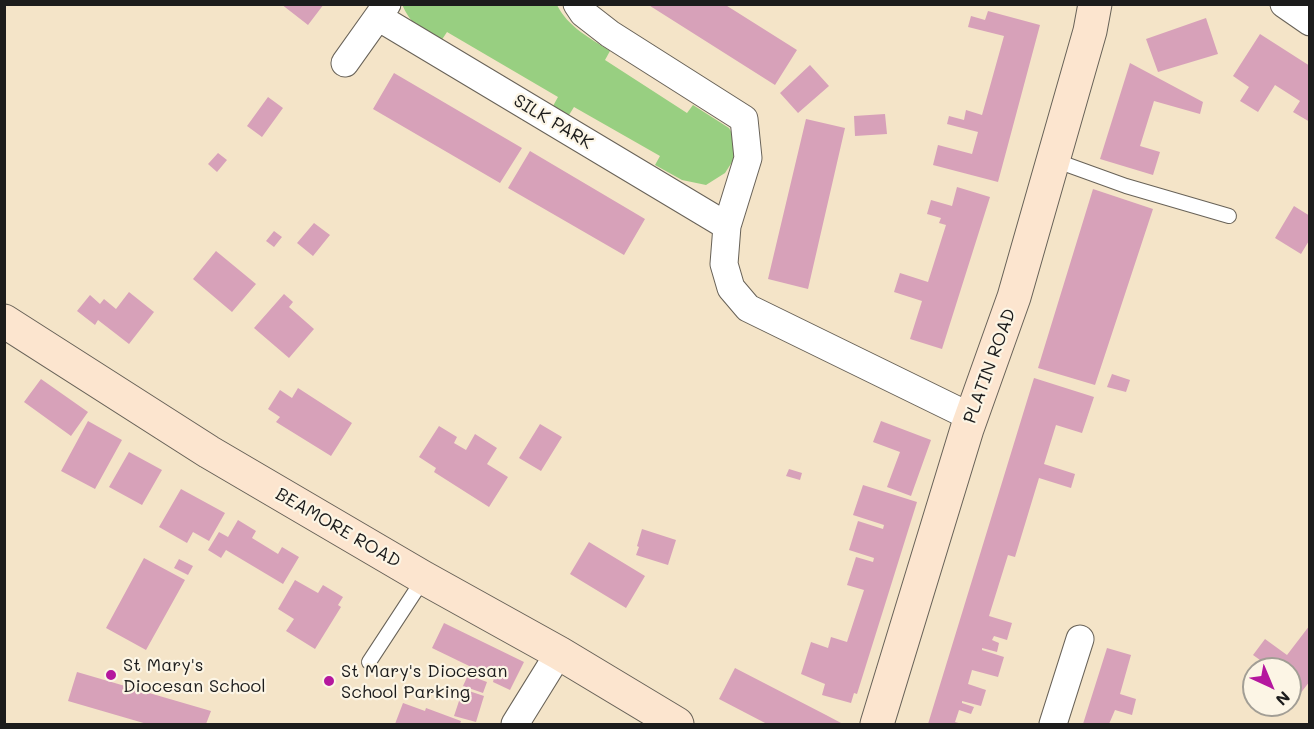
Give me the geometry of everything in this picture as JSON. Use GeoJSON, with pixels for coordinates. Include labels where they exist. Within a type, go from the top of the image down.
{"type":"FeatureCollection","features":[{"type":"Feature","properties":{"kind":"main road","name":"PLATIN ROAD"},"geometry":{"type":"LineString","coordinates":[[877,724],[972,417],[1014,297],[1090,31],[1095,4]]}},
{"type":"Feature","properties":{"kind":"main road","name":"BEAMORE ROAD"},"geometry":{"type":"LineString","coordinates":[[4,321],[209,452],[424,578],[559,653],[677,724]]}},
{"type":"Feature","properties":{"kind":"street"},"geometry":{"type":"LineString","coordinates":[[577,4],[583,14],[610,34],[744,119],[748,158],[727,226],[724,264],[730,288],[748,308],[972,417]]}},
{"type":"Feature","properties":{"kind":"street"},"geometry":{"type":"LineString","coordinates":[[1284,4],[1310,22]]}},
{"type":"Feature","properties":{"kind":"street","name":"SILK PARK"},"geometry":{"type":"LineString","coordinates":[[345,63],[382,11],[727,226]]}},
{"type":"Feature","properties":{"kind":"street"},"geometry":{"type":"LineString","coordinates":[[1053,724],[1080,639]]}},
{"type":"Feature","properties":{"kind":"street"},"geometry":{"type":"LineString","coordinates":[[515,724],[559,653]]}},
{"type":"Feature","properties":{"kind":"lane"},"geometry":{"type":"LineString","coordinates":[[1053,160],[1126,186],[1229,216]]}},
{"type":"Feature","properties":{"kind":"lane"},"geometry":{"type":"LineString","coordinates":[[369,662],[424,578]]}},
{"type":"Feature","properties":{"kind":"green space"},"geometry":{"type":"Polygon","coordinates":[[[402,4],[557,5],[573,26],[610,51],[605,60],[687,113],[693,105],[729,128],[734,137],[734,159],[725,173],[706,185],[682,180],[655,165],[660,156],[574,107],[569,115],[553,106],[558,97],[447,32],[441,41],[423,30],[413,22],[402,4]]]}},
{"type":"Feature","properties":{"kind":"building"},"geometry":{"type":"Polygon","coordinates":[[[281,4],[324,4],[308,25],[281,4]]]}},
{"type":"Feature","properties":{"kind":"building"},"geometry":{"type":"Polygon","coordinates":[[[647,4],[724,4],[797,50],[775,85],[647,4]]]}},
{"type":"Feature","properties":{"kind":"building"},"geometry":{"type":"Polygon","coordinates":[[[988,11],[1040,25],[998,182],[933,165],[938,145],[972,154],[978,132],[947,124],[949,116],[964,120],[966,110],[982,115],[1004,36],[968,27],[971,16],[985,20],[988,11]]]}},
{"type":"Feature","properties":{"kind":"building"},"geometry":{"type":"Polygon","coordinates":[[[1206,18],[1218,54],[1158,72],[1146,39],[1206,18]]]}},
{"type":"Feature","properties":{"kind":"building"},"geometry":{"type":"Polygon","coordinates":[[[1260,34],[1310,66],[1310,122],[1293,112],[1300,101],[1275,85],[1258,112],[1240,101],[1249,87],[1233,76],[1260,34]]]}},
{"type":"Feature","properties":{"kind":"building"},"geometry":{"type":"Polygon","coordinates":[[[1130,63],[1203,102],[1200,114],[1154,101],[1140,146],[1160,152],[1153,175],[1100,159],[1130,63]]]}},
{"type":"Feature","properties":{"kind":"building"},"geometry":{"type":"Polygon","coordinates":[[[810,65],[829,86],[798,113],[780,93],[810,65]]]}},
{"type":"Feature","properties":{"kind":"building"},"geometry":{"type":"Polygon","coordinates":[[[394,73],[522,148],[500,183],[373,109],[394,73]]]}},
{"type":"Feature","properties":{"kind":"building"},"geometry":{"type":"Polygon","coordinates":[[[268,97],[283,108],[262,137],[247,126],[268,97]]]}},
{"type":"Feature","properties":{"kind":"building"},"geometry":{"type":"Polygon","coordinates":[[[885,114],[887,134],[855,136],[854,116],[885,114]]]}},
{"type":"Feature","properties":{"kind":"building"},"geometry":{"type":"Polygon","coordinates":[[[806,119],[845,128],[808,289],[768,279],[806,119]]]}},
{"type":"Feature","properties":{"kind":"building"},"geometry":{"type":"Polygon","coordinates":[[[530,151],[645,219],[624,255],[508,188],[530,151]]]}},
{"type":"Feature","properties":{"kind":"building"},"geometry":{"type":"Polygon","coordinates":[[[218,153],[227,160],[217,172],[208,164],[218,153]]]}},
{"type":"Feature","properties":{"kind":"building"},"geometry":{"type":"Polygon","coordinates":[[[957,187],[990,197],[942,349],[910,339],[922,301],[894,292],[900,273],[928,282],[946,225],[939,223],[941,218],[927,214],[931,200],[952,206],[957,187]]]}},
{"type":"Feature","properties":{"kind":"building"},"geometry":{"type":"Polygon","coordinates":[[[1093,189],[1153,209],[1095,385],[1038,368],[1093,189]]]}},
{"type":"Feature","properties":{"kind":"building"},"geometry":{"type":"Polygon","coordinates":[[[1294,206],[1310,216],[1310,239],[1301,254],[1275,238],[1294,206]]]}},
{"type":"Feature","properties":{"kind":"building"},"geometry":{"type":"Polygon","coordinates":[[[314,223],[330,235],[313,256],[297,243],[314,223]]]}},
{"type":"Feature","properties":{"kind":"building"},"geometry":{"type":"Polygon","coordinates":[[[274,231],[282,237],[274,247],[266,241],[274,231]]]}},
{"type":"Feature","properties":{"kind":"building"},"geometry":{"type":"Polygon","coordinates":[[[216,251],[256,284],[232,312],[193,279],[216,251]]]}},
{"type":"Feature","properties":{"kind":"building"},"geometry":{"type":"Polygon","coordinates":[[[129,292],[154,312],[129,344],[98,320],[95,325],[77,311],[90,295],[100,304],[104,299],[116,309],[129,292]]]}},
{"type":"Feature","properties":{"kind":"building"},"geometry":{"type":"Polygon","coordinates":[[[284,294],[293,302],[289,307],[314,329],[289,358],[254,328],[284,294]]]}},
{"type":"Feature","properties":{"kind":"building"},"geometry":{"type":"Polygon","coordinates":[[[1112,374],[1130,380],[1126,392],[1107,387],[1112,374]]]}},
{"type":"Feature","properties":{"kind":"building"},"geometry":{"type":"Polygon","coordinates":[[[1034,378],[1094,397],[1082,433],[1056,425],[1044,464],[1075,474],[1071,488],[1039,478],[1015,557],[1008,555],[989,616],[1012,623],[1007,640],[994,636],[992,640],[999,643],[997,652],[982,648],[982,650],[1004,657],[998,677],[972,670],[968,684],[986,690],[981,706],[962,701],[974,707],[971,714],[959,710],[955,722],[962,724],[928,724],[1034,378]]]}},
{"type":"Feature","properties":{"kind":"building"},"geometry":{"type":"Polygon","coordinates":[[[41,379],[88,412],[71,436],[24,402],[41,379]]]}},
{"type":"Feature","properties":{"kind":"building"},"geometry":{"type":"Polygon","coordinates":[[[298,388],[352,423],[331,456],[276,422],[280,417],[268,409],[280,390],[292,398],[298,388]]]}},
{"type":"Feature","properties":{"kind":"building"},"geometry":{"type":"Polygon","coordinates":[[[88,421],[122,440],[95,489],[61,471],[88,421]]]}},
{"type":"Feature","properties":{"kind":"building"},"geometry":{"type":"Polygon","coordinates":[[[881,421],[931,440],[911,496],[887,487],[900,452],[873,442],[881,421]]]}},
{"type":"Feature","properties":{"kind":"building"},"geometry":{"type":"Polygon","coordinates":[[[540,424],[562,437],[541,471],[519,458],[540,424]]]}},
{"type":"Feature","properties":{"kind":"building"},"geometry":{"type":"Polygon","coordinates":[[[439,426],[457,437],[454,443],[466,450],[475,434],[497,448],[487,464],[508,477],[489,507],[434,472],[436,468],[419,457],[439,426]]]}},
{"type":"Feature","properties":{"kind":"building"},"geometry":{"type":"Polygon","coordinates":[[[129,452],[162,470],[142,505],[109,487],[129,452]]]}},
{"type":"Feature","properties":{"kind":"building"},"geometry":{"type":"Polygon","coordinates":[[[789,469],[802,473],[800,480],[786,476],[789,469]]]}},
{"type":"Feature","properties":{"kind":"building"},"geometry":{"type":"Polygon","coordinates":[[[863,485],[917,502],[857,694],[854,693],[851,703],[822,695],[825,684],[801,674],[811,642],[828,648],[831,637],[847,642],[864,590],[847,585],[856,557],[873,562],[874,558],[849,550],[858,521],[883,529],[884,525],[853,515],[863,485]]]}},
{"type":"Feature","properties":{"kind":"building"},"geometry":{"type":"Polygon","coordinates":[[[181,489],[225,513],[209,541],[193,532],[187,543],[159,527],[181,489]]]}},
{"type":"Feature","properties":{"kind":"building"},"geometry":{"type":"Polygon","coordinates":[[[238,520],[256,531],[252,538],[278,554],[282,547],[299,557],[283,584],[226,550],[221,558],[208,550],[219,532],[228,537],[238,520]]]}},
{"type":"Feature","properties":{"kind":"building"},"geometry":{"type":"Polygon","coordinates":[[[642,529],[676,540],[668,565],[636,555],[642,529]]]}},
{"type":"Feature","properties":{"kind":"building"},"geometry":{"type":"Polygon","coordinates":[[[589,542],[645,576],[626,608],[570,574],[589,542]]]}},
{"type":"Feature","properties":{"kind":"building"},"geometry":{"type":"Polygon","coordinates":[[[144,558],[185,580],[146,650],[106,628],[144,558]]]}},
{"type":"Feature","properties":{"kind":"building"},"geometry":{"type":"Polygon","coordinates":[[[179,559],[193,566],[188,575],[174,568],[179,559]]]}},
{"type":"Feature","properties":{"kind":"building"},"geometry":{"type":"Polygon","coordinates":[[[295,580],[318,593],[323,585],[343,597],[338,605],[341,607],[315,649],[286,631],[294,619],[278,609],[295,580]]]}},
{"type":"Feature","properties":{"kind":"building"},"geometry":{"type":"Polygon","coordinates":[[[444,623],[524,662],[510,690],[493,682],[494,678],[432,648],[444,623]]]}},
{"type":"Feature","properties":{"kind":"building"},"geometry":{"type":"Polygon","coordinates":[[[1310,625],[1310,681],[1302,691],[1302,657],[1256,657],[1253,655],[1265,639],[1287,655],[1310,625]]]}},
{"type":"Feature","properties":{"kind":"building"},"geometry":{"type":"Polygon","coordinates":[[[1107,648],[1131,655],[1120,694],[1136,699],[1132,715],[1115,710],[1109,724],[1083,724],[1107,648]]]}},
{"type":"Feature","properties":{"kind":"building"},"geometry":{"type":"Polygon","coordinates":[[[735,668],[843,724],[767,724],[719,699],[735,668]]]}},
{"type":"Feature","properties":{"kind":"building"},"geometry":{"type":"Polygon","coordinates":[[[77,672],[211,711],[206,724],[147,724],[68,701],[77,672]]]}},
{"type":"Feature","properties":{"kind":"building"},"geometry":{"type":"Polygon","coordinates":[[[468,675],[487,682],[483,693],[463,686],[468,675]]]}},
{"type":"Feature","properties":{"kind":"building"},"geometry":{"type":"Polygon","coordinates":[[[463,689],[484,696],[476,722],[454,716],[463,689]]]}},
{"type":"Feature","properties":{"kind":"building"},"geometry":{"type":"Polygon","coordinates":[[[403,703],[425,711],[426,708],[461,721],[460,724],[395,724],[403,703]]]}},
{"type":"Feature","properties":{"kind":"place","name":"St Mary's Diocesan School"},"geometry":{"type":"Point","coordinates":[111,675]}},
{"type":"Feature","properties":{"kind":"place","name":"St Mary's Diocesan School Parking"},"geometry":{"type":"Point","coordinates":[329,681]}}]}
